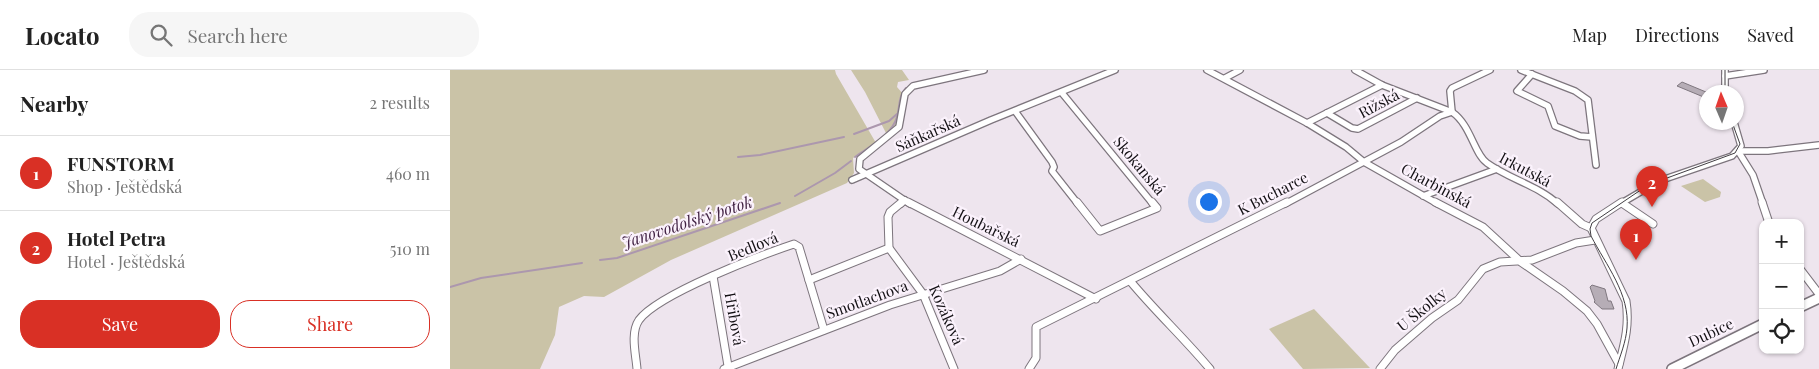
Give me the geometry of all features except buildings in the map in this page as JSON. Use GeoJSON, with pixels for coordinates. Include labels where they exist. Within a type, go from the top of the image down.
{"type":"FeatureCollection","features":[{"type":"Feature","properties":{"kind":"street"},"geometry":{"type":"LineString","coordinates":[[866,174],[859,169],[860,159],[900,127],[905,94],[908,90],[913,86],[984,70]]}},
{"type":"Feature","properties":{"kind":"street","name":"Sáňkařská"},"geometry":{"type":"LineString","coordinates":[[852,180],[1116,70]]}},
{"type":"Feature","properties":{"kind":"street","name":"Charbinská"},"geometry":{"type":"LineString","coordinates":[[1208,70],[1307,123],[1346,147],[1364,162],[1423,196],[1483,226],[1521,262],[1563,291],[1587,311],[1597,324],[1618,366]]}},
{"type":"Feature","properties":{"kind":"street"},"geometry":{"type":"LineString","coordinates":[[1225,78],[1240,70]]}},
{"type":"Feature","properties":{"kind":"street","name":"Irkutská"},"geometry":{"type":"LineString","coordinates":[[1355,70],[1382,85],[1452,112],[1461,118],[1485,162],[1546,193],[1582,224],[1591,228]]}},
{"type":"Feature","properties":{"kind":"street"},"geometry":{"type":"LineString","coordinates":[[1452,112],[1450,92],[1452,88],[1490,70]]}},
{"type":"Feature","properties":{"kind":"street"},"geometry":{"type":"LineString","coordinates":[[1521,70],[1586,97],[1588,100],[1596,165]]}},
{"type":"Feature","properties":{"kind":"street"},"geometry":{"type":"LineString","coordinates":[[1725,73],[1764,70]]}},
{"type":"Feature","properties":{"kind":"street"},"geometry":{"type":"LineString","coordinates":[[1532,74],[1517,90],[1519,93],[1548,106],[1554,126],[1580,136],[1592,137]]}},
{"type":"Feature","properties":{"kind":"street"},"geometry":{"type":"LineString","coordinates":[[1307,123],[1382,85]]}},
{"type":"Feature","properties":{"kind":"street","name":"Skokanská"},"geometry":{"type":"LineString","coordinates":[[1015,111],[1052,162],[1054,166],[1052,171],[1100,231],[1157,208],[1062,93]]}},
{"type":"Feature","properties":{"kind":"street","name":"Rižská"},"geometry":{"type":"LineString","coordinates":[[1327,113],[1352,128],[1358,129],[1417,98]]}},
{"type":"Feature","properties":{"kind":"street","name":"K Bucharce"},"geometry":{"type":"LineString","coordinates":[[1029,369],[1036,362],[1038,353],[1033,337],[1036,327],[1131,282],[1364,162],[1401,142],[1440,116],[1452,112]]}},
{"type":"Feature","properties":{"kind":"street"},"geometry":{"type":"LineString","coordinates":[[1618,366],[1626,344],[1629,314],[1622,288],[1595,240],[1591,228],[1596,219],[1659,181],[1732,156],[1738,151],[1741,141],[1737,130]]}},
{"type":"Feature","properties":{"kind":"street"},"geometry":{"type":"LineString","coordinates":[[1738,151],[1754,152],[1819,145]]}},
{"type":"Feature","properties":{"kind":"street"},"geometry":{"type":"LineString","coordinates":[[1738,151],[1753,175],[1768,219]]}},
{"type":"Feature","properties":{"kind":"street"},"geometry":{"type":"LineString","coordinates":[[1423,196],[1497,169]]}},
{"type":"Feature","properties":{"kind":"street","name":"Houbařská"},"geometry":{"type":"LineString","coordinates":[[866,174],[905,200],[1096,299]]}},
{"type":"Feature","properties":{"kind":"street"},"geometry":{"type":"LineString","coordinates":[[809,280],[889,248],[888,217],[890,212],[905,200]]}},
{"type":"Feature","properties":{"kind":"street"},"geometry":{"type":"LineString","coordinates":[[1622,203],[1653,224]]}},
{"type":"Feature","properties":{"kind":"street","name":"U Školky"},"geometry":{"type":"LineString","coordinates":[[1380,369],[1395,350],[1432,318],[1458,300],[1482,269],[1490,264],[1521,262],[1576,243],[1595,240]]}},
{"type":"Feature","properties":{"kind":"street","name":"Bedlová"},"geometry":{"type":"LineString","coordinates":[[713,276],[794,244],[799,247],[824,330]]}},
{"type":"Feature","properties":{"kind":"street","name":"Kozáková"},"geometry":{"type":"LineString","coordinates":[[889,248],[924,294],[954,369]]}},
{"type":"Feature","properties":{"kind":"street","name":"Smotlachova"},"geometry":{"type":"LineString","coordinates":[[726,368],[924,294],[1000,271],[1021,259]]}},
{"type":"Feature","properties":{"kind":"street"},"geometry":{"type":"LineString","coordinates":[[1804,275],[1819,296],[1804,305]]}},
{"type":"Feature","properties":{"kind":"street"},"geometry":{"type":"LineString","coordinates":[[637,369],[635,328],[641,317],[678,293],[713,276]]}},
{"type":"Feature","properties":{"kind":"street","name":"Hřibová"},"geometry":{"type":"LineString","coordinates":[[713,276],[726,368]]}},
{"type":"Feature","properties":{"kind":"street"},"geometry":{"type":"LineString","coordinates":[[1131,282],[1156,312],[1187,341],[1210,369]]}},
{"type":"Feature","properties":{"kind":"street","name":"Dubice"},"geometry":{"type":"LineString","coordinates":[[1672,369],[1759,326]]}},
{"type":"Feature","properties":{"kind":"shaded area"},"geometry":{"type":"Polygon","coordinates":[[[450,70],[835,70],[876,143],[853,158],[854,173],[847,183],[671,260],[604,297],[584,296],[559,307],[555,335],[540,369],[450,369],[450,70]]]}},
{"type":"Feature","properties":{"kind":"shaded area"},"geometry":{"type":"Polygon","coordinates":[[[851,70],[902,70],[909,80],[898,82],[897,87],[903,94],[898,125],[887,135],[865,92],[851,70]]]}},
{"type":"Feature","properties":{"kind":"shaded area"},"geometry":{"type":"Polygon","coordinates":[[[1703,179],[1721,192],[1720,197],[1705,202],[1681,186],[1703,179]]]}},
{"type":"Feature","properties":{"kind":"shaded area"},"geometry":{"type":"Polygon","coordinates":[[[1314,309],[1370,368],[1303,369],[1269,329],[1314,309]]]}},
{"type":"Feature","properties":{"kind":"waterway","name":"Janovodolský potok"},"geometry":{"type":"LineString","coordinates":[[855,157],[879,140],[890,129],[897,117],[900,98],[906,88]]}},
{"type":"Feature","properties":{"kind":"waterway"},"geometry":{"type":"LineString","coordinates":[[854,134],[889,121],[897,114]]}},
{"type":"Feature","properties":{"kind":"waterway"},"geometry":{"type":"LineString","coordinates":[[738,157],[760,155],[844,137]]}},
{"type":"Feature","properties":{"kind":"waterway","name":"Janovodolský potok"},"geometry":{"type":"LineString","coordinates":[[795,196],[835,173],[851,161]]}},
{"type":"Feature","properties":{"kind":"waterway","name":"Janovodolský potok"},"geometry":{"type":"LineString","coordinates":[[600,260],[617,258],[780,203]]}},
{"type":"Feature","properties":{"kind":"waterway","name":"Janovodolský potok"},"geometry":{"type":"LineString","coordinates":[[450,287],[481,278],[582,263]]}},
{"type":"Feature","properties":{"kind":"tram line"},"geometry":{"type":"LineString","coordinates":[[1725,70],[1725,85]]}},
{"type":"Feature","properties":{"kind":"tram line"},"geometry":{"type":"LineString","coordinates":[[1616,369],[1623,349],[1627,328],[1627,315],[1625,303],[1616,280],[1591,236],[1590,229],[1592,223],[1648,185],[1735,153],[1740,144],[1735,130]]}},
{"type":"Feature","properties":{"kind":"place","name":"Hotel Petra"},"geometry":{"type":"Point","coordinates":[1652,207]}},
{"type":"Feature","properties":{"kind":"place","name":"FUNSTORM"},"geometry":{"type":"Point","coordinates":[1636,260]}}]}
